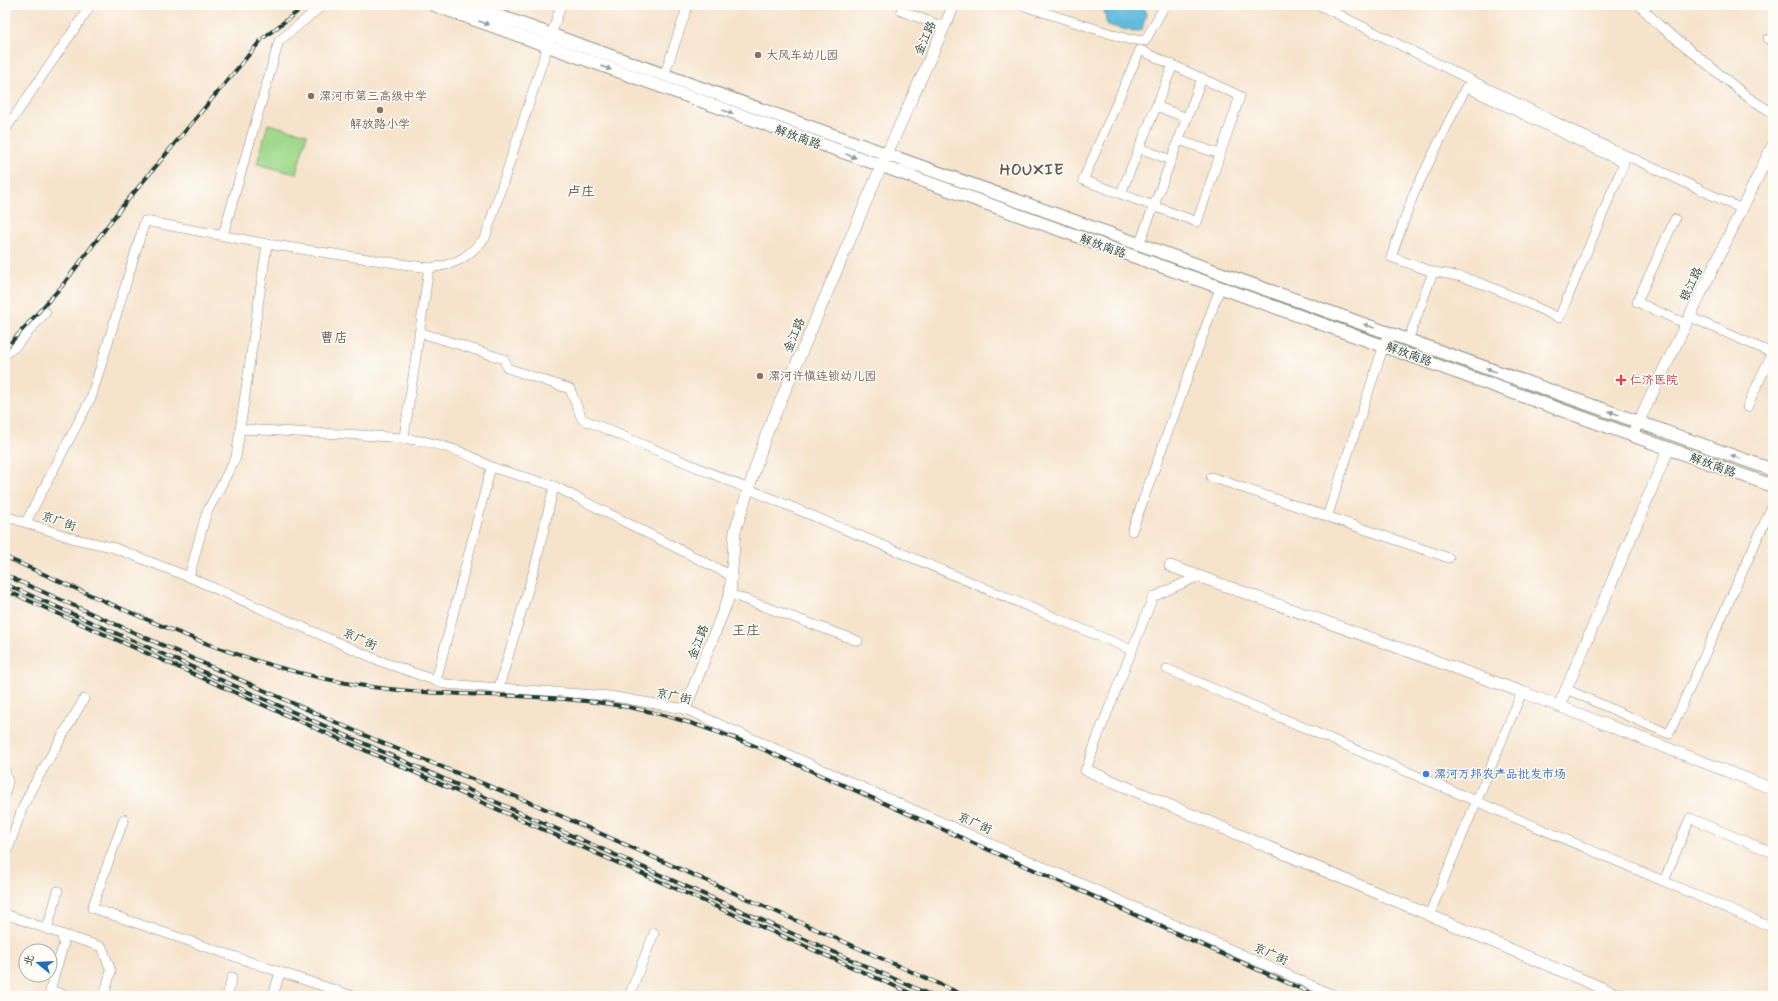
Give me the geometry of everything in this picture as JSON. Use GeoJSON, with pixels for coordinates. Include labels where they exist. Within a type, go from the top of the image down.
{"type":"FeatureCollection","features":[{"type":"Feature","properties":{"kind":"main road","name":"解放南路"},"geometry":{"type":"LineString","coordinates":[[434,5],[664,76],[1773,470]]}},
{"type":"Feature","properties":{"kind":"main road","name":"解放南路"},"geometry":{"type":"LineString","coordinates":[[468,5],[548,41],[881,167],[1384,345],[1773,486]]}},
{"type":"Feature","properties":{"kind":"street"},"geometry":{"type":"LineString","coordinates":[[5,130],[91,5]]}},
{"type":"Feature","properties":{"kind":"street"},"geometry":{"type":"LineString","coordinates":[[223,235],[279,41],[323,5]]}},
{"type":"Feature","properties":{"kind":"street"},"geometry":{"type":"LineString","coordinates":[[26,522],[91,398],[145,221],[267,244],[429,268],[442,267],[462,260],[485,238],[561,5]]}},
{"type":"Feature","properties":{"kind":"street"},"geometry":{"type":"LineString","coordinates":[[664,76],[688,5]]}},
{"type":"Feature","properties":{"kind":"street","name":"金江路"},"geometry":{"type":"LineString","coordinates":[[685,709],[730,594],[735,531],[766,434],[881,167],[954,5]]}},
{"type":"Feature","properties":{"kind":"street"},"geometry":{"type":"LineString","coordinates":[[1021,5],[1127,39],[1145,41],[1165,5]]}},
{"type":"Feature","properties":{"kind":"street"},"geometry":{"type":"LineString","coordinates":[[1319,5],[1576,132],[1742,209]]}},
{"type":"Feature","properties":{"kind":"street"},"geometry":{"type":"LineString","coordinates":[[1638,5],[1659,25],[1749,98],[1773,113]]}},
{"type":"Feature","properties":{"kind":"street"},"geometry":{"type":"LineString","coordinates":[[901,11],[944,27]]}},
{"type":"Feature","properties":{"kind":"street"},"geometry":{"type":"LineString","coordinates":[[1140,50],[1202,78],[1240,96],[1197,222],[1083,180],[1140,50]]}},
{"type":"Feature","properties":{"kind":"street"},"geometry":{"type":"LineString","coordinates":[[1121,194],[1173,65]]}},
{"type":"Feature","properties":{"kind":"street"},"geometry":{"type":"LineString","coordinates":[[1139,245],[1202,78]]}},
{"type":"Feature","properties":{"kind":"street"},"geometry":{"type":"LineString","coordinates":[[1466,87],[1624,163],[1559,318],[1467,278],[1433,272],[1391,257],[1414,193],[1466,87]]}},
{"type":"Feature","properties":{"kind":"street"},"geometry":{"type":"LineString","coordinates":[[1156,106],[1187,118]]}},
{"type":"Feature","properties":{"kind":"street"},"geometry":{"type":"LineString","coordinates":[[1178,140],[1220,154]]}},
{"type":"Feature","properties":{"kind":"street","name":"银江路"},"geometry":{"type":"LineString","coordinates":[[1632,435],[1773,145]]}},
{"type":"Feature","properties":{"kind":"street"},"geometry":{"type":"LineString","coordinates":[[1139,148],[1171,160]]}},
{"type":"Feature","properties":{"kind":"street"},"geometry":{"type":"LineString","coordinates":[[1675,219],[1637,302],[1772,352],[1747,407]]}},
{"type":"Feature","properties":{"kind":"street"},"geometry":{"type":"LineString","coordinates":[[189,576],[206,514],[236,457],[267,244]]}},
{"type":"Feature","properties":{"kind":"street"},"geometry":{"type":"LineString","coordinates":[[404,437],[429,268]]}},
{"type":"Feature","properties":{"kind":"street"},"geometry":{"type":"LineString","coordinates":[[1408,340],[1433,272]]}},
{"type":"Feature","properties":{"kind":"street"},"geometry":{"type":"LineString","coordinates":[[1132,531],[1220,288]]}},
{"type":"Feature","properties":{"kind":"street"},"geometry":{"type":"LineString","coordinates":[[5,354],[15,347],[46,312]]}},
{"type":"Feature","properties":{"kind":"street"},"geometry":{"type":"LineString","coordinates":[[420,332],[504,359],[507,368],[570,389],[582,419],[750,488],[1132,650]]}},
{"type":"Feature","properties":{"kind":"street"},"geometry":{"type":"LineString","coordinates":[[1327,517],[1388,333]]}},
{"type":"Feature","properties":{"kind":"street"},"geometry":{"type":"LineString","coordinates":[[240,429],[404,437],[437,443],[459,450],[491,468],[554,486],[732,576]]}},
{"type":"Feature","properties":{"kind":"street"},"geometry":{"type":"LineString","coordinates":[[1559,706],[1668,448]]}},
{"type":"Feature","properties":{"kind":"street"},"geometry":{"type":"LineString","coordinates":[[436,681],[491,468]]}},
{"type":"Feature","properties":{"kind":"street"},"geometry":{"type":"LineString","coordinates":[[1211,477],[1449,558]]}},
{"type":"Feature","properties":{"kind":"street"},"geometry":{"type":"LineString","coordinates":[[499,687],[536,562],[554,486]]}},
{"type":"Feature","properties":{"kind":"street"},"geometry":{"type":"LineString","coordinates":[[1566,689],[1669,734],[1773,504]]}},
{"type":"Feature","properties":{"kind":"street","name":"京广街"},"geometry":{"type":"LineString","coordinates":[[5,516],[75,539],[112,547],[189,576],[380,661],[445,684],[609,696],[685,709],[745,734],[1336,996]]}},
{"type":"Feature","properties":{"kind":"street"},"geometry":{"type":"LineString","coordinates":[[1170,566],[1522,692],[1773,789]]}},
{"type":"Feature","properties":{"kind":"street"},"geometry":{"type":"LineString","coordinates":[[1199,576],[1153,597],[1086,770],[1621,996]]}},
{"type":"Feature","properties":{"kind":"street"},"geometry":{"type":"LineString","coordinates":[[730,594],[858,641]]}},
{"type":"Feature","properties":{"kind":"street"},"geometry":{"type":"LineString","coordinates":[[1167,668],[1773,928]]}},
{"type":"Feature","properties":{"kind":"street"},"geometry":{"type":"LineString","coordinates":[[1429,915],[1522,692]]}},
{"type":"Feature","properties":{"kind":"street"},"geometry":{"type":"LineString","coordinates":[[5,858],[22,809],[32,788],[84,699]]}},
{"type":"Feature","properties":{"kind":"street"},"geometry":{"type":"LineString","coordinates":[[5,771],[8,782],[5,793]]}},
{"type":"Feature","properties":{"kind":"street"},"geometry":{"type":"LineString","coordinates":[[1664,881],[1690,818],[1773,852]]}},
{"type":"Feature","properties":{"kind":"street"},"geometry":{"type":"LineString","coordinates":[[124,819],[92,908],[353,996]]}},
{"type":"Feature","properties":{"kind":"street"},"geometry":{"type":"LineString","coordinates":[[47,929],[58,890]]}},
{"type":"Feature","properties":{"kind":"street"},"geometry":{"type":"LineString","coordinates":[[5,914],[102,947],[111,970],[104,996]]}},
{"type":"Feature","properties":{"kind":"street"},"geometry":{"type":"LineString","coordinates":[[629,996],[654,933]]}},
{"type":"Feature","properties":{"kind":"street"},"geometry":{"type":"LineString","coordinates":[[61,934],[64,943],[49,993],[68,996]]}},
{"type":"Feature","properties":{"kind":"street"},"geometry":{"type":"LineString","coordinates":[[273,996],[280,972]]}},
{"type":"Feature","properties":{"kind":"street"},"geometry":{"type":"LineString","coordinates":[[227,996],[232,977]]}},
{"type":"Feature","properties":{"kind":"green space"},"geometry":{"type":"Polygon","coordinates":[[[268,124],[307,134],[296,174],[257,164],[268,124]]]}},
{"type":"Feature","properties":{"kind":"water"},"geometry":{"type":"Polygon","coordinates":[[[1105,5],[1143,5],[1146,14],[1142,30],[1135,32],[1107,25],[1104,10],[1105,5]]]}},
{"type":"Feature","properties":{"kind":"railway"},"geometry":{"type":"LineString","coordinates":[[5,349],[62,286],[121,208],[262,39],[306,5]]}},
{"type":"Feature","properties":{"kind":"railway"},"geometry":{"type":"LineString","coordinates":[[5,557],[170,629],[254,660],[297,672],[341,682],[407,691],[542,697],[609,704],[648,711],[723,734],[760,748],[1317,996]]}},
{"type":"Feature","properties":{"kind":"railway"},"geometry":{"type":"LineString","coordinates":[[5,575],[380,742],[534,804],[966,996]]}},
{"type":"Feature","properties":{"kind":"railway"},"geometry":{"type":"LineString","coordinates":[[5,584],[933,996]]}},
{"type":"Feature","properties":{"kind":"railway"},"geometry":{"type":"LineString","coordinates":[[5,590],[917,996]]}},
{"type":"Feature","properties":{"kind":"place","name":"大风车幼儿园"},"geometry":{"type":"Point","coordinates":[758,55]}},
{"type":"Feature","properties":{"kind":"place","name":"漯河市第三高级中学"},"geometry":{"type":"Point","coordinates":[311,96]}},
{"type":"Feature","properties":{"kind":"place","name":"解放路小学"},"geometry":{"type":"Point","coordinates":[380,110]}},
{"type":"Feature","properties":{"kind":"place","name":"漯河许慎连锁幼儿园"},"geometry":{"type":"Point","coordinates":[760,376]}},
{"type":"Feature","properties":{"kind":"place","name":"仁济医院"},"geometry":{"type":"Point","coordinates":[1621,380]}},
{"type":"Feature","properties":{"kind":"place","name":"漯河万邦农产品批发市场"},"geometry":{"type":"Point","coordinates":[1426,774]}},
{"type":"Feature","properties":{"kind":"district","name":"HOUXIE"},"geometry":{"type":"Point","coordinates":[1032,169]}},
{"type":"Feature","properties":{"kind":"district","name":"卢庄"},"geometry":{"type":"Point","coordinates":[581,191]}},
{"type":"Feature","properties":{"kind":"district","name":"曹店"},"geometry":{"type":"Point","coordinates":[334,337]}},
{"type":"Feature","properties":{"kind":"district","name":"王庄"},"geometry":{"type":"Point","coordinates":[746,630]}}]}
